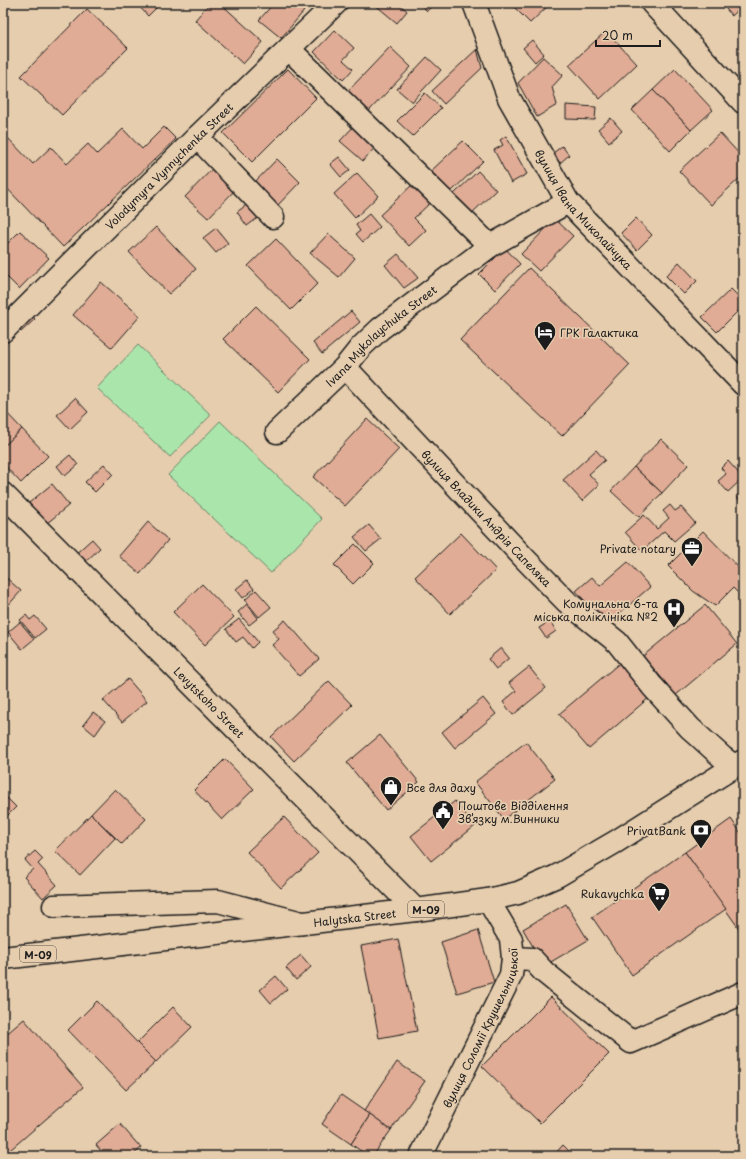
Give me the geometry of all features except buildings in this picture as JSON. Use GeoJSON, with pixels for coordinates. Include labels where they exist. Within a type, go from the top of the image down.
{"type":"FeatureCollection","features":[{"type":"Feature","properties":{"kind":"street","name":"Volodymyra Vynnychenka Street"},"geometry":{"type":"LineString","coordinates":[[3,331],[197,137],[336,3]]}},
{"type":"Feature","properties":{"kind":"street","name":"вулиця Івана Миколайчука"},"geometry":{"type":"LineString","coordinates":[[474,3],[509,98],[568,202],[743,384]]}},
{"type":"Feature","properties":{"kind":"street"},"geometry":{"type":"LineString","coordinates":[[652,3],[743,102]]}},
{"type":"Feature","properties":{"kind":"street"},"geometry":{"type":"LineString","coordinates":[[289,49],[490,246]]}},
{"type":"Feature","properties":{"kind":"street"},"geometry":{"type":"LineString","coordinates":[[197,137],[273,217]]}},
{"type":"Feature","properties":{"kind":"street","name":"Ivana Mykolaychuka Street"},"geometry":{"type":"LineString","coordinates":[[277,432],[345,367],[361,346],[380,329],[490,246],[568,202]]}},
{"type":"Feature","properties":{"kind":"street","name":"вулиця Владики Андрія Сапеляка"},"geometry":{"type":"LineString","coordinates":[[345,367],[567,602],[617,642],[652,686],[690,728],[722,757],[739,764]]}},
{"type":"Feature","properties":{"kind":"street","name":"Levytskoho Street"},"geometry":{"type":"LineString","coordinates":[[3,494],[416,910]]}},
{"type":"Feature","properties":{"kind":"street","name":"Halytska Street"},"geometry":{"type":"LineString","coordinates":[[3,958],[416,910],[488,900],[518,892],[557,876],[618,841],[739,764]]}},
{"type":"Feature","properties":{"kind":"street","name":"вулиця Соломії Крушельницької"},"geometry":{"type":"LineString","coordinates":[[421,1156],[511,976],[513,958],[511,939],[488,900]]}},
{"type":"Feature","properties":{"kind":"street"},"geometry":{"type":"LineString","coordinates":[[54,906],[218,901],[303,923]]}},
{"type":"Feature","properties":{"kind":"street"},"geometry":{"type":"LineString","coordinates":[[513,958],[532,959],[544,972],[631,1042],[743,993]]}},
{"type":"Feature","properties":{"kind":"green space"},"geometry":{"type":"Polygon","coordinates":[[[138,345],[211,415],[170,457],[97,388],[138,345]]]}},
{"type":"Feature","properties":{"kind":"green space"},"geometry":{"type":"Polygon","coordinates":[[[220,421],[322,519],[271,573],[168,475],[220,421]]]}},
{"type":"Feature","properties":{"kind":"place","name":"ГРК Галактика"},"geometry":{"type":"Point","coordinates":[545,352]}},
{"type":"Feature","properties":{"kind":"place","name":"Private notary"},"geometry":{"type":"Point","coordinates":[692,568]}},
{"type":"Feature","properties":{"kind":"place","name":"Комунальна 6-та міська поліклініка №2"},"geometry":{"type":"Point","coordinates":[674,628]}},
{"type":"Feature","properties":{"kind":"place","name":"Все для даху"},"geometry":{"type":"Point","coordinates":[391,806]}},
{"type":"Feature","properties":{"kind":"place","name":"Поштове Відділення Зв’язку м.Винники"},"geometry":{"type":"Point","coordinates":[443,830]}},
{"type":"Feature","properties":{"kind":"place","name":"PrivatBank"},"geometry":{"type":"Point","coordinates":[701,850]}},
{"type":"Feature","properties":{"kind":"place","name":"Rukavychka"},"geometry":{"type":"Point","coordinates":[659,912]}}]}
